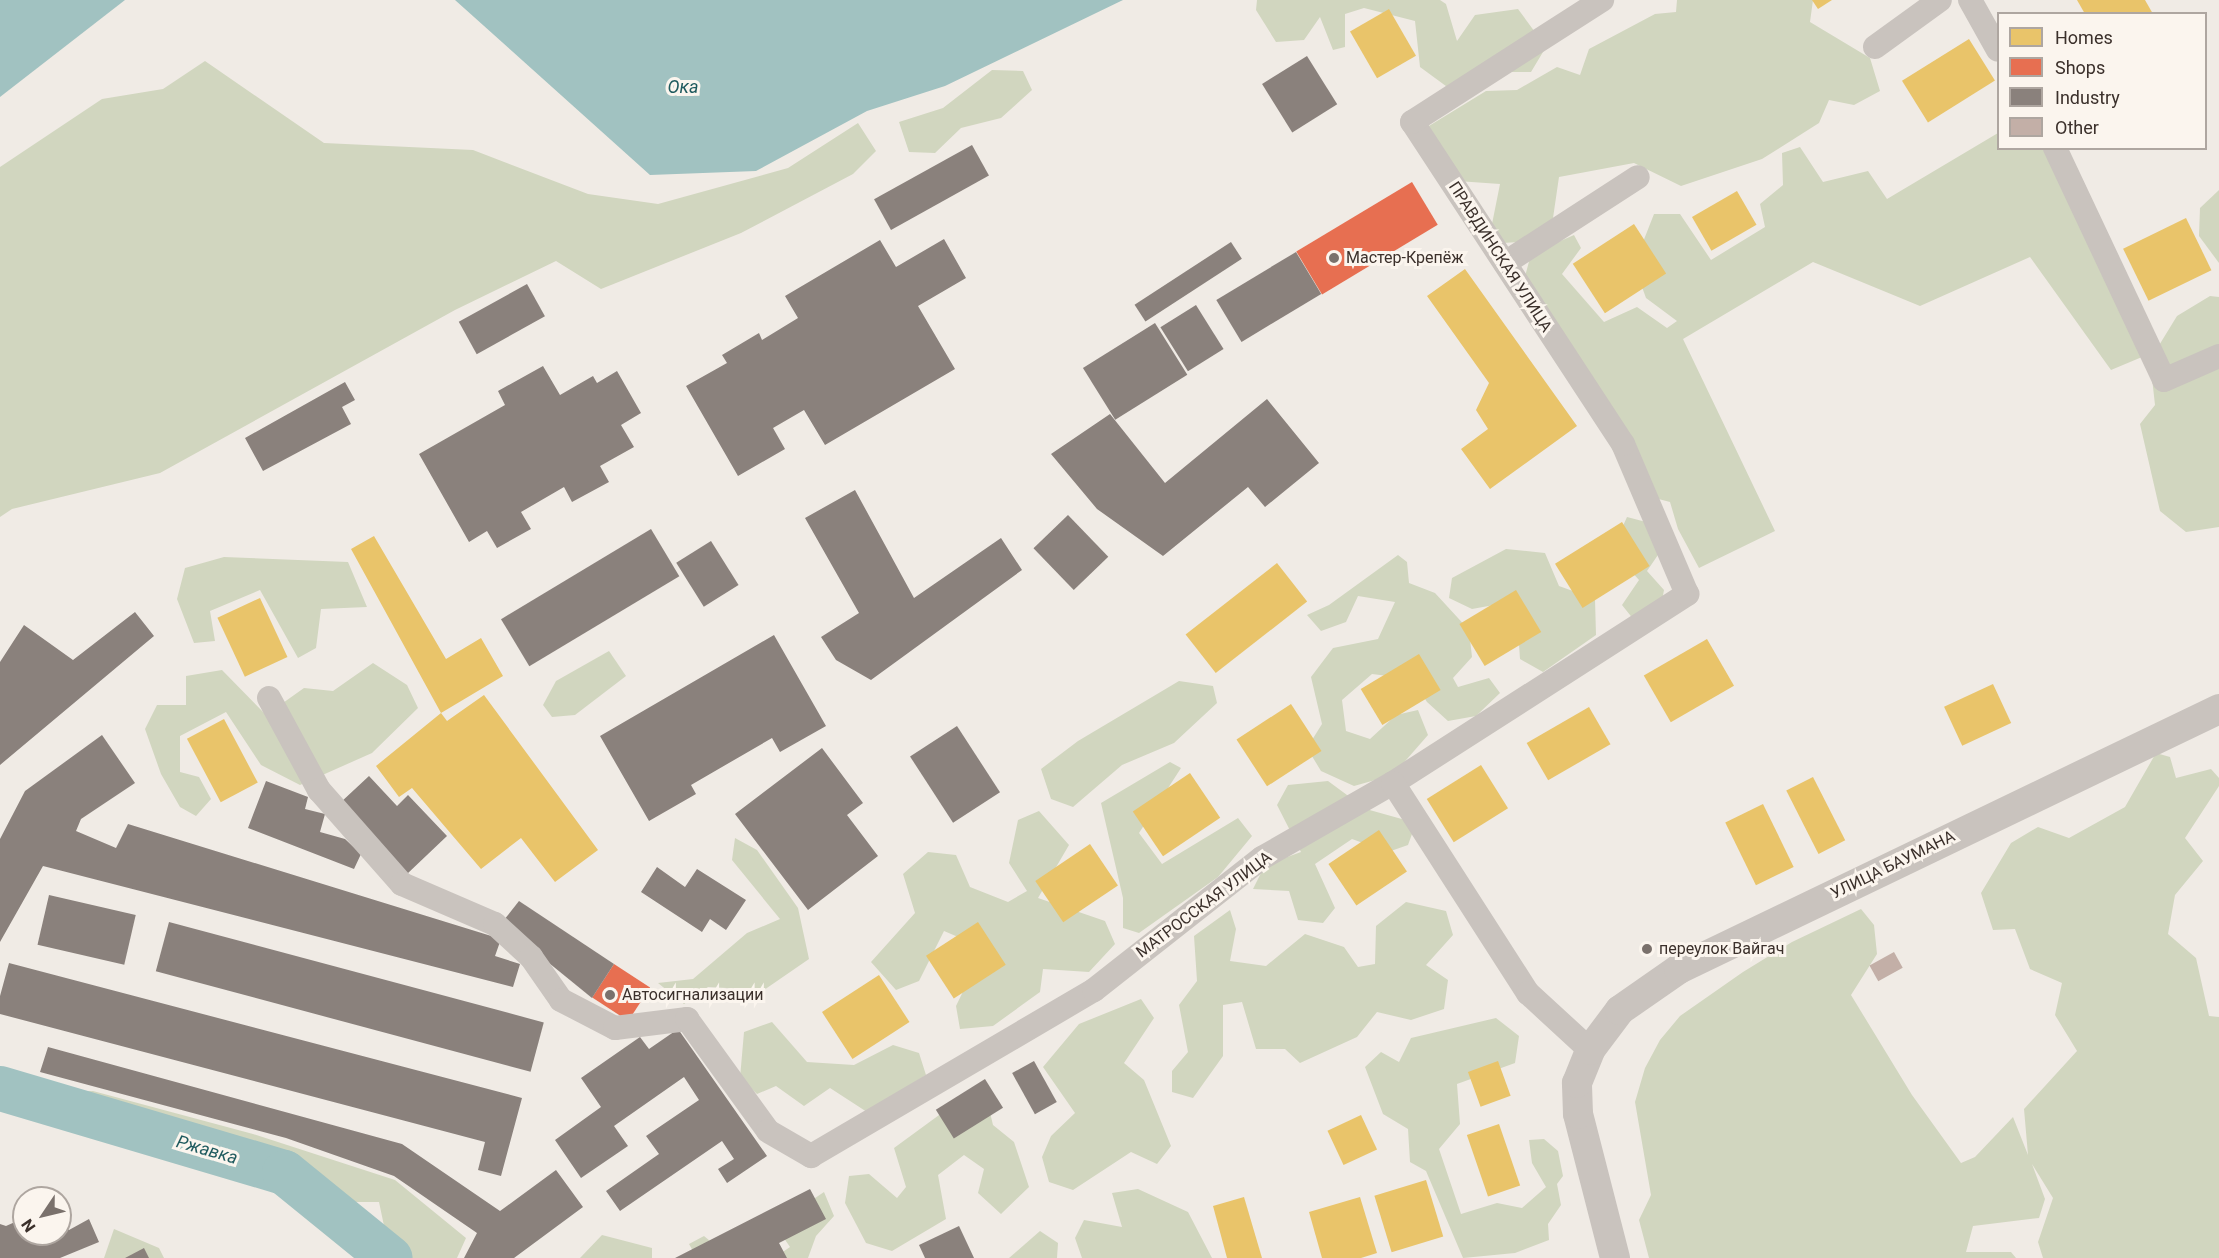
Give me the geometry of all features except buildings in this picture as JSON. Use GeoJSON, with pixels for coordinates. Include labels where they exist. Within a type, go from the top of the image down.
{"type":"FeatureCollection","features":[{"type":"Feature","properties":{"kind":"street","name":"ПРАВДИНСКАЯ УЛИЦА"},"geometry":{"type":"LineString","coordinates":[[1602,0],[1412,122],[1623,444],[1687,594]]}},
{"type":"Feature","properties":{"kind":"street"},"geometry":{"type":"LineString","coordinates":[[1875,47],[1940,0]]}},
{"type":"Feature","properties":{"kind":"street"},"geometry":{"type":"LineString","coordinates":[[1970,0],[1997,48]]}},
{"type":"Feature","properties":{"kind":"street"},"geometry":{"type":"LineString","coordinates":[[2056,150],[2164,380],[2219,356]]}},
{"type":"Feature","properties":{"kind":"street"},"geometry":{"type":"LineString","coordinates":[[1505,263],[1638,177]]}},
{"type":"Feature","properties":{"kind":"street","name":"МАТРОССКАЯ УЛИЦА"},"geometry":{"type":"LineString","coordinates":[[269,698],[319,790],[402,884],[495,924],[531,957],[561,1000],[615,1028],[687,1019],[768,1131],[811,1156],[1094,990],[1262,858],[1393,783],[1687,594]]}},
{"type":"Feature","properties":{"kind":"street","name":"УЛИЦА БАУМАНА"},"geometry":{"type":"LineString","coordinates":[[1590,1050],[1620,1010],[1679,969],[2219,710]]}},
{"type":"Feature","properties":{"kind":"street"},"geometry":{"type":"LineString","coordinates":[[1393,783],[1528,993],[1590,1050],[1577,1083],[1578,1114],[1615,1258]]}},
{"type":"Feature","properties":{"kind":"green space"},"geometry":{"type":"Polygon","coordinates":[[[1257,0],[1440,0],[1446,4],[1457,41],[1475,15],[1518,9],[1546,47],[1531,72],[1473,72],[1450,89],[1420,67],[1415,21],[1364,8],[1345,14],[1345,47],[1333,50],[1320,17],[1304,40],[1276,42],[1256,10],[1257,0]]]}},
{"type":"Feature","properties":{"kind":"green space"},"geometry":{"type":"Polygon","coordinates":[[[1677,0],[1813,0],[1810,22],[1870,58],[1880,91],[1854,105],[1829,100],[1819,123],[1762,159],[1681,186],[1634,163],[1559,177],[1553,218],[1532,241],[1488,244],[1500,184],[1443,180],[1424,129],[1486,91],[1517,90],[1557,67],[1580,75],[1589,49],[1655,14],[1676,12],[1677,0]]]}},
{"type":"Feature","properties":{"kind":"green space"},"geometry":{"type":"Polygon","coordinates":[[[205,61],[324,143],[473,150],[588,194],[658,204],[788,168],[858,123],[876,151],[853,174],[741,233],[601,289],[556,261],[455,310],[160,473],[12,509],[0,517],[0,167],[102,99],[163,89],[205,61]]]}},
{"type":"Feature","properties":{"kind":"green space"},"geometry":{"type":"Polygon","coordinates":[[[992,70],[1023,71],[1032,90],[1001,118],[961,128],[935,153],[909,152],[899,122],[943,108],[992,70]]]}},
{"type":"Feature","properties":{"kind":"green space"},"geometry":{"type":"Polygon","coordinates":[[[1997,134],[1997,150],[2045,150],[2142,357],[2111,370],[2030,257],[1920,306],[1813,262],[1683,339],[1775,531],[1699,568],[1678,529],[1670,502],[1651,497],[1523,284],[1531,254],[1574,235],[1581,248],[1562,274],[1604,322],[1637,307],[1667,328],[1677,321],[1646,298],[1634,265],[1654,214],[1680,214],[1711,260],[1765,227],[1760,204],[1783,185],[1782,153],[1800,147],[1823,182],[1868,171],[1887,199],[1997,134]]]}},
{"type":"Feature","properties":{"kind":"green space"},"geometry":{"type":"Polygon","coordinates":[[[2219,190],[2219,263],[2199,236],[2200,208],[2219,190]]]}},
{"type":"Feature","properties":{"kind":"green space"},"geometry":{"type":"Polygon","coordinates":[[[2210,296],[2219,297],[2219,527],[2186,532],[2160,511],[2140,424],[2155,405],[2150,360],[2177,316],[2210,296]]]}},
{"type":"Feature","properties":{"kind":"green space"},"geometry":{"type":"Polygon","coordinates":[[[1627,517],[1646,522],[1662,549],[1647,571],[1664,590],[1661,606],[1634,620],[1622,605],[1639,580],[1612,550],[1627,517]]]}},
{"type":"Feature","properties":{"kind":"green space"},"geometry":{"type":"Polygon","coordinates":[[[1506,549],[1545,553],[1559,586],[1595,599],[1596,635],[1543,672],[1520,659],[1516,601],[1472,609],[1449,598],[1452,578],[1506,549]]]}},
{"type":"Feature","properties":{"kind":"green space"},"geometry":{"type":"Polygon","coordinates":[[[1398,555],[1407,562],[1409,583],[1435,593],[1469,630],[1472,657],[1453,678],[1458,687],[1489,678],[1500,693],[1476,716],[1448,721],[1427,702],[1412,679],[1372,674],[1342,700],[1346,731],[1370,739],[1396,715],[1418,710],[1428,735],[1393,775],[1354,786],[1321,771],[1307,748],[1322,724],[1311,677],[1333,648],[1378,639],[1395,602],[1358,596],[1346,622],[1321,631],[1307,615],[1329,605],[1398,555]]]}},
{"type":"Feature","properties":{"kind":"green space"},"geometry":{"type":"Polygon","coordinates":[[[224,557],[348,562],[367,607],[321,609],[316,648],[298,658],[260,590],[210,611],[215,641],[194,643],[177,599],[185,568],[224,557]]]}},
{"type":"Feature","properties":{"kind":"green space"},"geometry":{"type":"Polygon","coordinates":[[[609,651],[626,676],[575,715],[552,717],[543,705],[556,681],[609,651]]]}},
{"type":"Feature","properties":{"kind":"green space"},"geometry":{"type":"Polygon","coordinates":[[[373,663],[407,685],[418,708],[372,753],[300,785],[261,765],[226,712],[180,736],[180,772],[199,777],[211,799],[196,816],[180,807],[161,774],[145,729],[157,705],[186,705],[186,676],[222,670],[266,715],[304,688],[333,691],[373,663]]]}},
{"type":"Feature","properties":{"kind":"green space"},"geometry":{"type":"Polygon","coordinates":[[[1179,681],[1213,686],[1217,703],[1174,743],[1122,765],[1073,807],[1051,799],[1041,769],[1078,741],[1179,681]]]}},
{"type":"Feature","properties":{"kind":"green space"},"geometry":{"type":"Polygon","coordinates":[[[2156,753],[2170,757],[2176,778],[2211,769],[2219,778],[2219,786],[2185,838],[2203,861],[2175,895],[2168,934],[2196,958],[2209,1016],[2219,1017],[2219,1258],[2043,1258],[2038,1242],[2053,1198],[2032,1164],[2045,1199],[2039,1218],[1973,1226],[1966,1252],[2011,1252],[2016,1258],[1649,1258],[1639,1220],[1651,1195],[1635,1102],[1645,1068],[1660,1040],[1680,1016],[1743,972],[1792,942],[1861,909],[1874,925],[1877,954],[1851,995],[1912,1095],[1961,1163],[1975,1157],[2013,1117],[2028,1155],[2024,1109],[2077,1051],[2055,1015],[2062,983],[2030,969],[2015,929],[1993,930],[1981,893],[2011,843],[2038,827],[2069,838],[2125,807],[2156,753]]]}},
{"type":"Feature","properties":{"kind":"green space"},"geometry":{"type":"Polygon","coordinates":[[[1170,762],[1181,768],[1139,833],[1162,864],[1238,818],[1252,836],[1218,877],[1139,933],[1123,928],[1123,898],[1101,803],[1170,762]]]}},
{"type":"Feature","properties":{"kind":"green space"},"geometry":{"type":"Polygon","coordinates":[[[1328,781],[1366,809],[1416,823],[1408,845],[1388,852],[1352,839],[1315,864],[1335,908],[1323,923],[1298,920],[1289,891],[1253,889],[1265,865],[1301,852],[1277,805],[1288,785],[1328,781]]]}},
{"type":"Feature","properties":{"kind":"green space"},"geometry":{"type":"Polygon","coordinates":[[[1039,811],[1069,845],[1038,898],[1105,921],[1115,944],[1089,972],[1043,969],[1040,992],[993,1026],[960,1029],[956,1006],[984,948],[944,931],[919,981],[896,990],[871,962],[915,913],[903,874],[928,852],[956,855],[970,887],[1008,902],[1027,891],[1009,863],[1018,820],[1039,811]]]}},
{"type":"Feature","properties":{"kind":"green space"},"geometry":{"type":"Polygon","coordinates":[[[735,838],[757,850],[798,908],[809,959],[764,990],[708,987],[684,1004],[658,983],[693,979],[747,933],[780,919],[732,860],[735,838]]]}},
{"type":"Feature","properties":{"kind":"green space"},"geometry":{"type":"Polygon","coordinates":[[[1406,902],[1446,911],[1453,935],[1426,965],[1448,980],[1444,1009],[1411,1020],[1377,1012],[1357,1037],[1300,1063],[1285,1049],[1256,1049],[1242,1002],[1223,1005],[1223,1056],[1193,1098],[1172,1092],[1172,1071],[1188,1052],[1179,1005],[1197,981],[1194,936],[1230,910],[1236,929],[1230,961],[1266,966],[1305,934],[1344,947],[1358,967],[1375,964],[1376,926],[1406,902]]]}},
{"type":"Feature","properties":{"kind":"green space"},"geometry":{"type":"Polygon","coordinates":[[[1141,999],[1154,1018],[1124,1063],[1144,1080],[1171,1146],[1157,1164],[1131,1152],[1073,1190],[1049,1182],[1042,1157],[1051,1136],[1075,1113],[1043,1067],[1079,1024],[1141,999]]]}},
{"type":"Feature","properties":{"kind":"green space"},"geometry":{"type":"Polygon","coordinates":[[[1496,1018],[1519,1036],[1515,1063],[1457,1084],[1460,1124],[1439,1149],[1461,1214],[1497,1203],[1522,1208],[1546,1187],[1532,1163],[1529,1140],[1544,1139],[1558,1151],[1563,1176],[1557,1184],[1561,1205],[1548,1224],[1549,1240],[1515,1253],[1463,1258],[1426,1171],[1410,1162],[1408,1129],[1383,1114],[1365,1067],[1381,1052],[1399,1062],[1411,1038],[1496,1018]]]}},
{"type":"Feature","properties":{"kind":"green space"},"geometry":{"type":"Polygon","coordinates":[[[772,1022],[807,1062],[854,1065],[893,1045],[919,1053],[926,1075],[867,1112],[830,1088],[804,1106],[776,1086],[757,1094],[740,1078],[744,1032],[772,1022]]]}},
{"type":"Feature","properties":{"kind":"green space"},"geometry":{"type":"Polygon","coordinates":[[[0,1068],[62,1092],[93,1091],[253,1134],[395,1180],[466,1238],[457,1258],[406,1258],[387,1240],[379,1202],[351,1202],[320,1176],[278,1194],[260,1174],[173,1156],[98,1106],[66,1119],[47,1091],[26,1106],[0,1099],[0,1068]]]}},
{"type":"Feature","properties":{"kind":"green space"},"geometry":{"type":"Polygon","coordinates":[[[961,1099],[987,1100],[993,1125],[1014,1142],[1029,1187],[1001,1214],[978,1193],[984,1169],[964,1155],[938,1175],[946,1219],[892,1251],[866,1243],[845,1203],[849,1176],[869,1174],[897,1198],[906,1187],[894,1148],[961,1099]]]}},
{"type":"Feature","properties":{"kind":"green space"},"geometry":{"type":"Polygon","coordinates":[[[1138,1189],[1188,1212],[1212,1258],[1082,1258],[1075,1238],[1084,1220],[1122,1227],[1112,1193],[1138,1189]]]}},
{"type":"Feature","properties":{"kind":"green space"},"geometry":{"type":"Polygon","coordinates":[[[824,1192],[834,1216],[816,1236],[808,1258],[774,1258],[790,1247],[775,1225],[824,1192]]]}},
{"type":"Feature","properties":{"kind":"green space"},"geometry":{"type":"Polygon","coordinates":[[[114,1229],[159,1248],[164,1258],[104,1258],[114,1229]]]}},
{"type":"Feature","properties":{"kind":"green space"},"geometry":{"type":"Polygon","coordinates":[[[1040,1231],[1058,1243],[1057,1258],[1009,1258],[1040,1231]]]}},
{"type":"Feature","properties":{"kind":"green space"},"geometry":{"type":"Polygon","coordinates":[[[602,1235],[652,1248],[652,1258],[580,1258],[602,1235]]]}},
{"type":"Feature","properties":{"kind":"green space"},"geometry":{"type":"Polygon","coordinates":[[[704,1236],[728,1256],[774,1258],[697,1258],[689,1244],[704,1236]]]}},
{"type":"Feature","properties":{"kind":"water"},"geometry":{"type":"Polygon","coordinates":[[[0,0],[125,0],[0,97],[0,0]]]}},
{"type":"Feature","properties":{"kind":"water","name":"Ока"},"geometry":{"type":"Polygon","coordinates":[[[455,0],[1123,0],[945,86],[867,111],[756,171],[650,175],[455,0]]]}},
{"type":"Feature","properties":{"kind":"waterway","name":"Ржавка"},"geometry":{"type":"LineString","coordinates":[[0,1088],[284,1172],[390,1258]]}},
{"type":"Feature","properties":{"kind":"place","name":"Мастер-Крепёж"},"geometry":{"type":"Point","coordinates":[1334,258]}},
{"type":"Feature","properties":{"kind":"place","name":"переулок Вайгач"},"geometry":{"type":"Point","coordinates":[1647,949]}},
{"type":"Feature","properties":{"kind":"place","name":"Автосигнализации"},"geometry":{"type":"Point","coordinates":[610,995]}}]}
